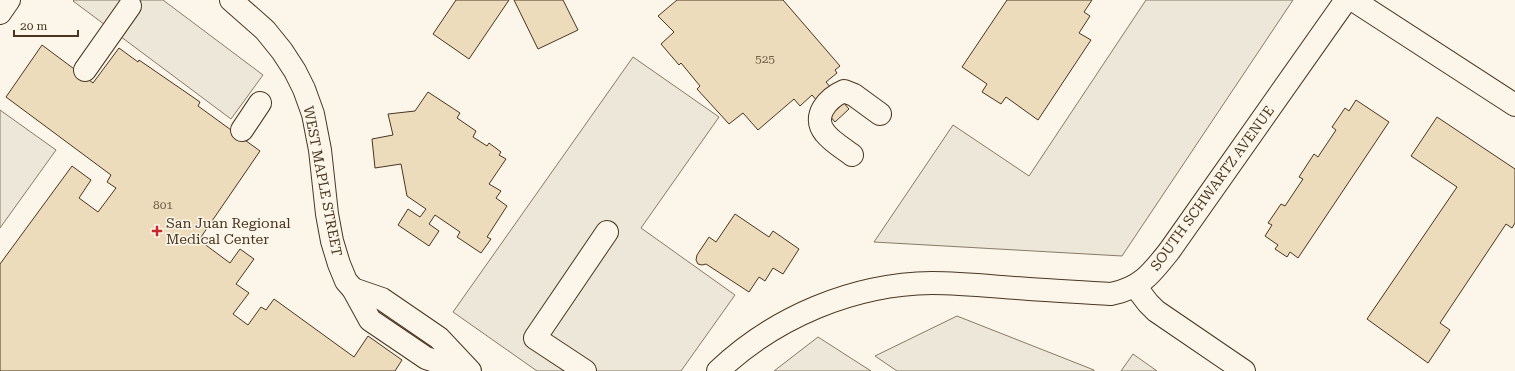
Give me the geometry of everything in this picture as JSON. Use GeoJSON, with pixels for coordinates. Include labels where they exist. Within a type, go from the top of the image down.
{"type":"FeatureCollection","features":[{"type":"Feature","properties":{"kind":"street"},"geometry":{"type":"LineString","coordinates":[[0,13],[9,0]]}},
{"type":"Feature","properties":{"kind":"street","name":"WEST MAPLE STREET"},"geometry":{"type":"LineString","coordinates":[[231,0],[265,30],[282,51],[304,88],[313,114],[320,150],[332,241],[346,281],[353,290],[370,320],[426,358],[465,371]]}},
{"type":"Feature","properties":{"kind":"street","name":"SOUTH SCHWARTZ AVENUE"},"geometry":{"type":"LineString","coordinates":[[718,371],[747,347],[790,320],[828,303],[872,290],[902,285],[932,283],[969,284],[1111,294],[1124,292],[1136,286],[1150,274],[1170,250],[1346,0]]}},
{"type":"Feature","properties":{"kind":"street"},"geometry":{"type":"LineString","coordinates":[[1353,0],[1515,105]]}},
{"type":"Feature","properties":{"kind":"street"},"geometry":{"type":"LineString","coordinates":[[85,70],[130,6]]}},
{"type":"Feature","properties":{"kind":"street"},"geometry":{"type":"LineString","coordinates":[[852,155],[833,141],[824,132],[819,118],[823,108],[836,94],[844,91],[854,95],[880,114]]}},
{"type":"Feature","properties":{"kind":"street"},"geometry":{"type":"LineString","coordinates":[[242,130],[260,103]]}},
{"type":"Feature","properties":{"kind":"street"},"geometry":{"type":"LineString","coordinates":[[585,371],[535,338],[607,232]]}},
{"type":"Feature","properties":{"kind":"street"},"geometry":{"type":"LineString","coordinates":[[1136,286],[1148,303],[1156,311],[1244,371]]}},
{"type":"Feature","properties":{"kind":"street"},"geometry":{"type":"LineString","coordinates":[[353,290],[382,299],[439,338],[470,371]]}},
{"type":"Feature","properties":{"kind":"shaded area"},"geometry":{"type":"Polygon","coordinates":[[[163,0],[263,75],[231,119],[73,1],[163,0]]]}},
{"type":"Feature","properties":{"kind":"shaded area"},"geometry":{"type":"Polygon","coordinates":[[[1146,0],[1293,0],[1122,256],[874,242],[953,125],[1029,176],[1146,0]]]}},
{"type":"Feature","properties":{"kind":"shaded area"},"geometry":{"type":"Polygon","coordinates":[[[633,57],[719,117],[641,228],[735,295],[681,371],[537,371],[453,312],[633,57]]]}},
{"type":"Feature","properties":{"kind":"shaded area"},"geometry":{"type":"Polygon","coordinates":[[[0,110],[56,150],[0,228],[0,110]]]}},
{"type":"Feature","properties":{"kind":"shaded area"},"geometry":{"type":"Polygon","coordinates":[[[957,316],[1094,371],[897,371],[875,356],[957,316]]]}},
{"type":"Feature","properties":{"kind":"shaded area"},"geometry":{"type":"Polygon","coordinates":[[[818,337],[871,371],[774,371],[818,337]]]}},
{"type":"Feature","properties":{"kind":"shaded area"},"geometry":{"type":"Polygon","coordinates":[[[1133,354],[1157,371],[1121,371],[1133,354]]]}},
{"type":"Feature","properties":{"kind":"building"},"geometry":{"type":"Polygon","coordinates":[[[456,0],[509,0],[469,59],[433,34],[456,0]]]}},
{"type":"Feature","properties":{"kind":"building"},"geometry":{"type":"Polygon","coordinates":[[[514,0],[563,0],[578,30],[538,49],[514,0]]]}},
{"type":"Feature","properties":{"kind":"building"},"geometry":{"type":"Polygon","coordinates":[[[677,0],[783,0],[840,66],[835,70],[837,73],[826,82],[849,109],[835,122],[812,95],[800,106],[794,99],[758,130],[743,113],[729,124],[697,89],[700,86],[681,63],[679,65],[661,44],[674,32],[658,16],[677,0]]]}},
{"type":"Feature","properties":{"kind":"building"},"geometry":{"type":"Polygon","coordinates":[[[1007,0],[1092,0],[1084,12],[1090,16],[1079,33],[1091,40],[1038,120],[1006,97],[1001,104],[982,92],[987,84],[962,67],[1007,0]]]}},
{"type":"Feature","properties":{"kind":"building","name":"San Juan Regional Medical Center"},"geometry":{"type":"Polygon","coordinates":[[[42,45],[93,83],[119,48],[200,102],[198,106],[260,151],[199,240],[230,263],[240,249],[254,259],[236,284],[249,293],[233,314],[248,325],[261,307],[266,310],[274,299],[354,357],[368,336],[402,360],[395,371],[0,371],[0,264],[72,166],[91,180],[79,198],[98,212],[116,188],[107,182],[111,175],[6,97],[42,45]]]}},
{"type":"Feature","properties":{"kind":"building"},"geometry":{"type":"Polygon","coordinates":[[[428,92],[460,113],[457,118],[476,131],[473,137],[487,146],[489,143],[501,152],[499,155],[506,159],[489,184],[501,191],[496,198],[507,206],[487,237],[491,239],[481,253],[457,237],[460,232],[435,215],[429,224],[439,231],[429,246],[398,225],[408,209],[420,217],[426,209],[407,196],[401,164],[375,168],[372,139],[393,135],[388,114],[415,111],[428,92]]]}},
{"type":"Feature","properties":{"kind":"building"},"geometry":{"type":"Polygon","coordinates":[[[1356,100],[1389,122],[1298,258],[1290,252],[1287,257],[1275,249],[1278,245],[1265,236],[1272,225],[1268,223],[1281,204],[1285,206],[1303,179],[1299,177],[1314,154],[1318,157],[1336,130],[1332,127],[1345,108],[1349,111],[1356,100]]]}},
{"type":"Feature","properties":{"kind":"building"},"geometry":{"type":"Polygon","coordinates":[[[1437,117],[1515,169],[1515,223],[1512,228],[1506,224],[1440,323],[1450,330],[1428,363],[1367,319],[1457,187],[1411,156],[1437,117]]]}},
{"type":"Feature","properties":{"kind":"building"},"geometry":{"type":"Polygon","coordinates":[[[735,214],[769,237],[773,231],[799,249],[783,274],[773,268],[765,281],[759,277],[749,292],[706,264],[698,264],[696,260],[697,255],[709,237],[716,242],[735,214]]]}},
{"type":"Feature","properties":{"kind":"place","name":"San Juan Regional Medical Center"},"geometry":{"type":"Point","coordinates":[157,231]}}]}
